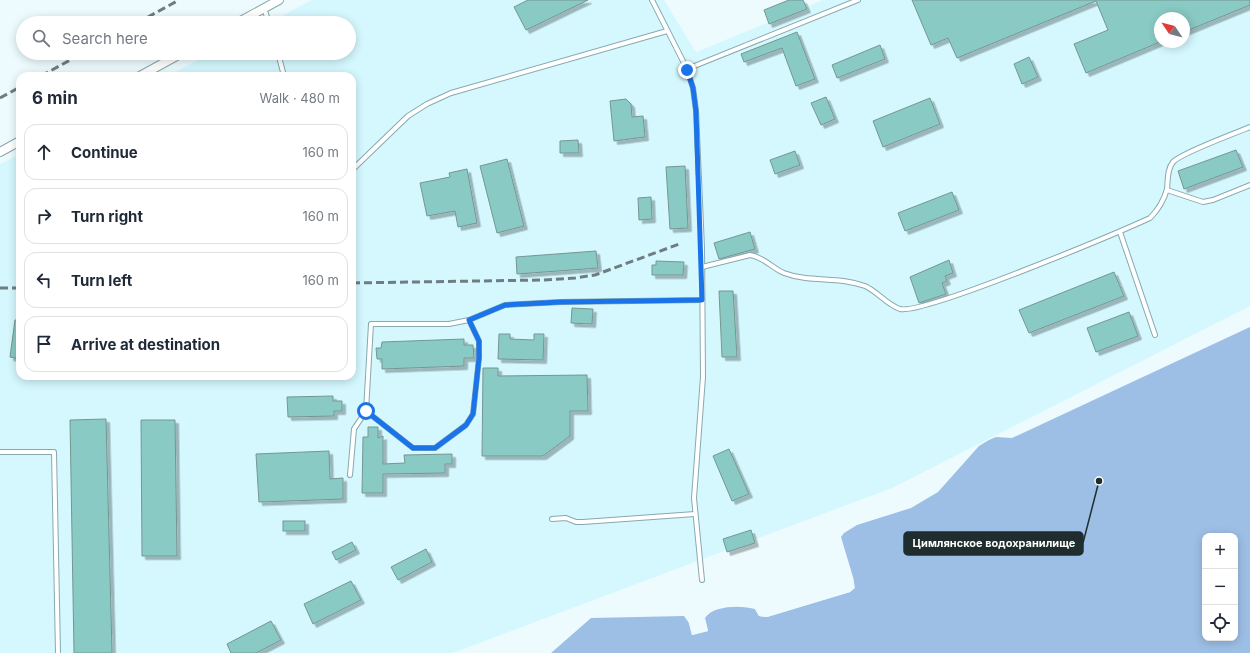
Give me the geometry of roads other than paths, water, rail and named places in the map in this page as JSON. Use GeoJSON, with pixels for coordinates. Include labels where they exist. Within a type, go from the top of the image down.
{"type":"FeatureCollection","features":[{"type":"Feature","properties":{"kind":"street"},"geometry":{"type":"LineString","coordinates":[[250,16],[279,0]]}},
{"type":"Feature","properties":{"kind":"street"},"geometry":{"type":"LineString","coordinates":[[147,72],[169,60]]}},
{"type":"Feature","properties":{"kind":"street"},"geometry":{"type":"LineString","coordinates":[[0,152],[16,143]]}},
{"type":"Feature","properties":{"kind":"lane"},"geometry":{"type":"LineString","coordinates":[[652,0],[687,70],[693,88],[696,111],[702,267],[703,377],[694,480],[695,514],[702,580]]}},
{"type":"Feature","properties":{"kind":"lane"},"geometry":{"type":"LineString","coordinates":[[687,70],[858,0]]}},
{"type":"Feature","properties":{"kind":"lane"},"geometry":{"type":"LineString","coordinates":[[264,8],[267,16]]}},
{"type":"Feature","properties":{"kind":"lane"},"geometry":{"type":"LineString","coordinates":[[356,166],[408,116],[427,104],[451,93],[667,30]]}},
{"type":"Feature","properties":{"kind":"lane"},"geometry":{"type":"LineString","coordinates":[[280,60],[283,72]]}},
{"type":"Feature","properties":{"kind":"lane"},"geometry":{"type":"LineString","coordinates":[[702,267],[750,255],[762,257],[765,262],[785,273],[810,280],[833,280],[864,286],[896,306],[910,309],[998,279],[1120,232],[1150,218],[1158,210],[1166,190],[1168,173],[1174,162],[1187,154],[1250,127]]}},
{"type":"Feature","properties":{"kind":"lane"},"geometry":{"type":"LineString","coordinates":[[1166,190],[1203,202],[1213,200],[1250,185]]}},
{"type":"Feature","properties":{"kind":"lane"},"geometry":{"type":"LineString","coordinates":[[1120,232],[1155,334]]}},
{"type":"Feature","properties":{"kind":"lane"},"geometry":{"type":"LineString","coordinates":[[350,474],[354,429],[366,411],[370,324],[449,324],[469,320],[505,305],[561,302],[702,300]]}},
{"type":"Feature","properties":{"kind":"lane"},"geometry":{"type":"LineString","coordinates":[[366,411],[413,448],[435,448],[466,425],[473,414],[479,358],[479,341],[469,320]]}},
{"type":"Feature","properties":{"kind":"lane"},"geometry":{"type":"LineString","coordinates":[[0,452],[54,452],[58,653]]}},
{"type":"Feature","properties":{"kind":"lane"},"geometry":{"type":"LineString","coordinates":[[552,519],[566,518],[576,522],[583,522],[695,514]]}},
{"type":"Feature","properties":{"kind":"water"},"geometry":{"type":"Polygon","coordinates":[[[1250,327],[1250,653],[551,653],[591,618],[684,616],[689,623],[692,635],[708,631],[705,618],[709,614],[721,608],[743,607],[755,609],[759,616],[767,617],[850,592],[854,588],[853,577],[841,537],[844,533],[857,525],[911,508],[938,492],[979,446],[996,437],[1012,438],[1250,327]]]}},
{"type":"Feature","properties":{"kind":"railway"},"geometry":{"type":"LineString","coordinates":[[150,16],[179,0]]}},
{"type":"Feature","properties":{"kind":"railway"},"geometry":{"type":"LineString","coordinates":[[48,72],[70,60]]}},
{"type":"Feature","properties":{"kind":"railway"},"geometry":{"type":"LineString","coordinates":[[0,98],[16,89]]}},
{"type":"Feature","properties":{"kind":"railway"},"geometry":{"type":"LineString","coordinates":[[356,283],[542,280],[575,278],[595,275],[682,243]]}},
{"type":"Feature","properties":{"kind":"railway"},"geometry":{"type":"LineString","coordinates":[[0,288],[16,288]]}},
{"type":"Feature","properties":{"kind":"place","name":"Цимлянское водохранилище"},"geometry":{"type":"Point","coordinates":[1099,481]}}]}
